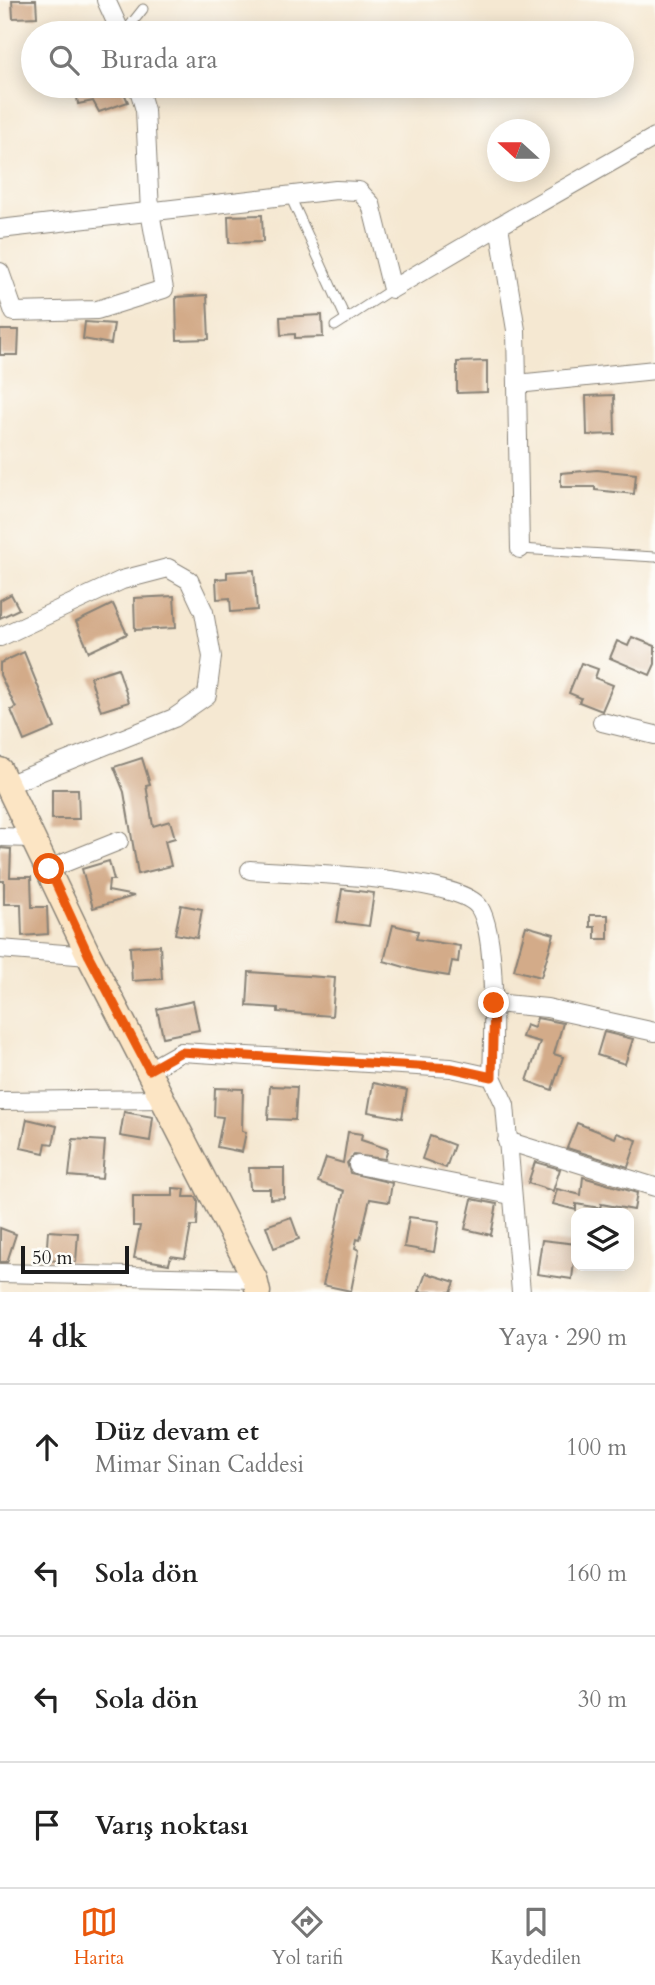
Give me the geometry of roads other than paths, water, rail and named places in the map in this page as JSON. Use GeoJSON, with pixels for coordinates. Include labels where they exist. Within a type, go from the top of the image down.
{"type":"FeatureCollection","features":[{"type":"Feature","properties":{"kind":"street"},"geometry":{"type":"LineString","coordinates":[[106,0],[117,21]]}},
{"type":"Feature","properties":{"kind":"street"},"geometry":{"type":"LineString","coordinates":[[0,272],[14,312],[97,310],[164,289],[150,212],[145,110],[142,98]]}},
{"type":"Feature","properties":{"kind":"street"},"geometry":{"type":"LineString","coordinates":[[0,229],[290,196],[359,191],[371,204],[392,289],[655,137]]}},
{"type":"Feature","properties":{"kind":"street"},"geometry":{"type":"LineString","coordinates":[[499,226],[516,330],[520,549]]}},
{"type":"Feature","properties":{"kind":"street"},"geometry":{"type":"LineString","coordinates":[[517,384],[655,370]]}},
{"type":"Feature","properties":{"kind":"street"},"geometry":{"type":"LineString","coordinates":[[0,637],[122,580],[168,568],[189,580],[204,612],[212,657],[206,695],[174,718],[4,778],[89,956],[257,1286],[0,1273]]}},
{"type":"Feature","properties":{"kind":"street"},"geometry":{"type":"LineString","coordinates":[[602,722],[655,735]]}},
{"type":"Feature","properties":{"kind":"street"},"geometry":{"type":"LineString","coordinates":[[0,837],[31,838]]}},
{"type":"Feature","properties":{"kind":"street"},"geometry":{"type":"LineString","coordinates":[[49,869],[119,841]]}},
{"type":"Feature","properties":{"kind":"street"},"geometry":{"type":"LineString","coordinates":[[250,870],[396,880],[462,895],[479,906],[486,924],[494,1003],[492,1077],[505,1105],[521,1292]]}},
{"type":"Feature","properties":{"kind":"street"},"geometry":{"type":"LineString","coordinates":[[0,949],[89,956]]}},
{"type":"Feature","properties":{"kind":"street"},"geometry":{"type":"LineString","coordinates":[[494,1003],[547,1008],[655,1032]]}},
{"type":"Feature","properties":{"kind":"street"},"geometry":{"type":"LineString","coordinates":[[149,1070],[181,1052],[451,1068],[492,1077]]}},
{"type":"Feature","properties":{"kind":"street"},"geometry":{"type":"LineString","coordinates":[[0,1101],[164,1099]]}},
{"type":"Feature","properties":{"kind":"street"},"geometry":{"type":"LineString","coordinates":[[507,1141],[655,1187]]}},
{"type":"Feature","properties":{"kind":"street"},"geometry":{"type":"LineString","coordinates":[[358,1165],[512,1195]]}},
{"type":"Feature","properties":{"kind":"lane"},"geometry":{"type":"LineString","coordinates":[[133,21],[143,9]]}},
{"type":"Feature","properties":{"kind":"lane"},"geometry":{"type":"LineString","coordinates":[[290,196],[346,319]]}},
{"type":"Feature","properties":{"kind":"lane"},"geometry":{"type":"LineString","coordinates":[[335,326],[392,289]]}},
{"type":"Feature","properties":{"kind":"lane"},"geometry":{"type":"LineString","coordinates":[[520,549],[655,557]]}}]}
